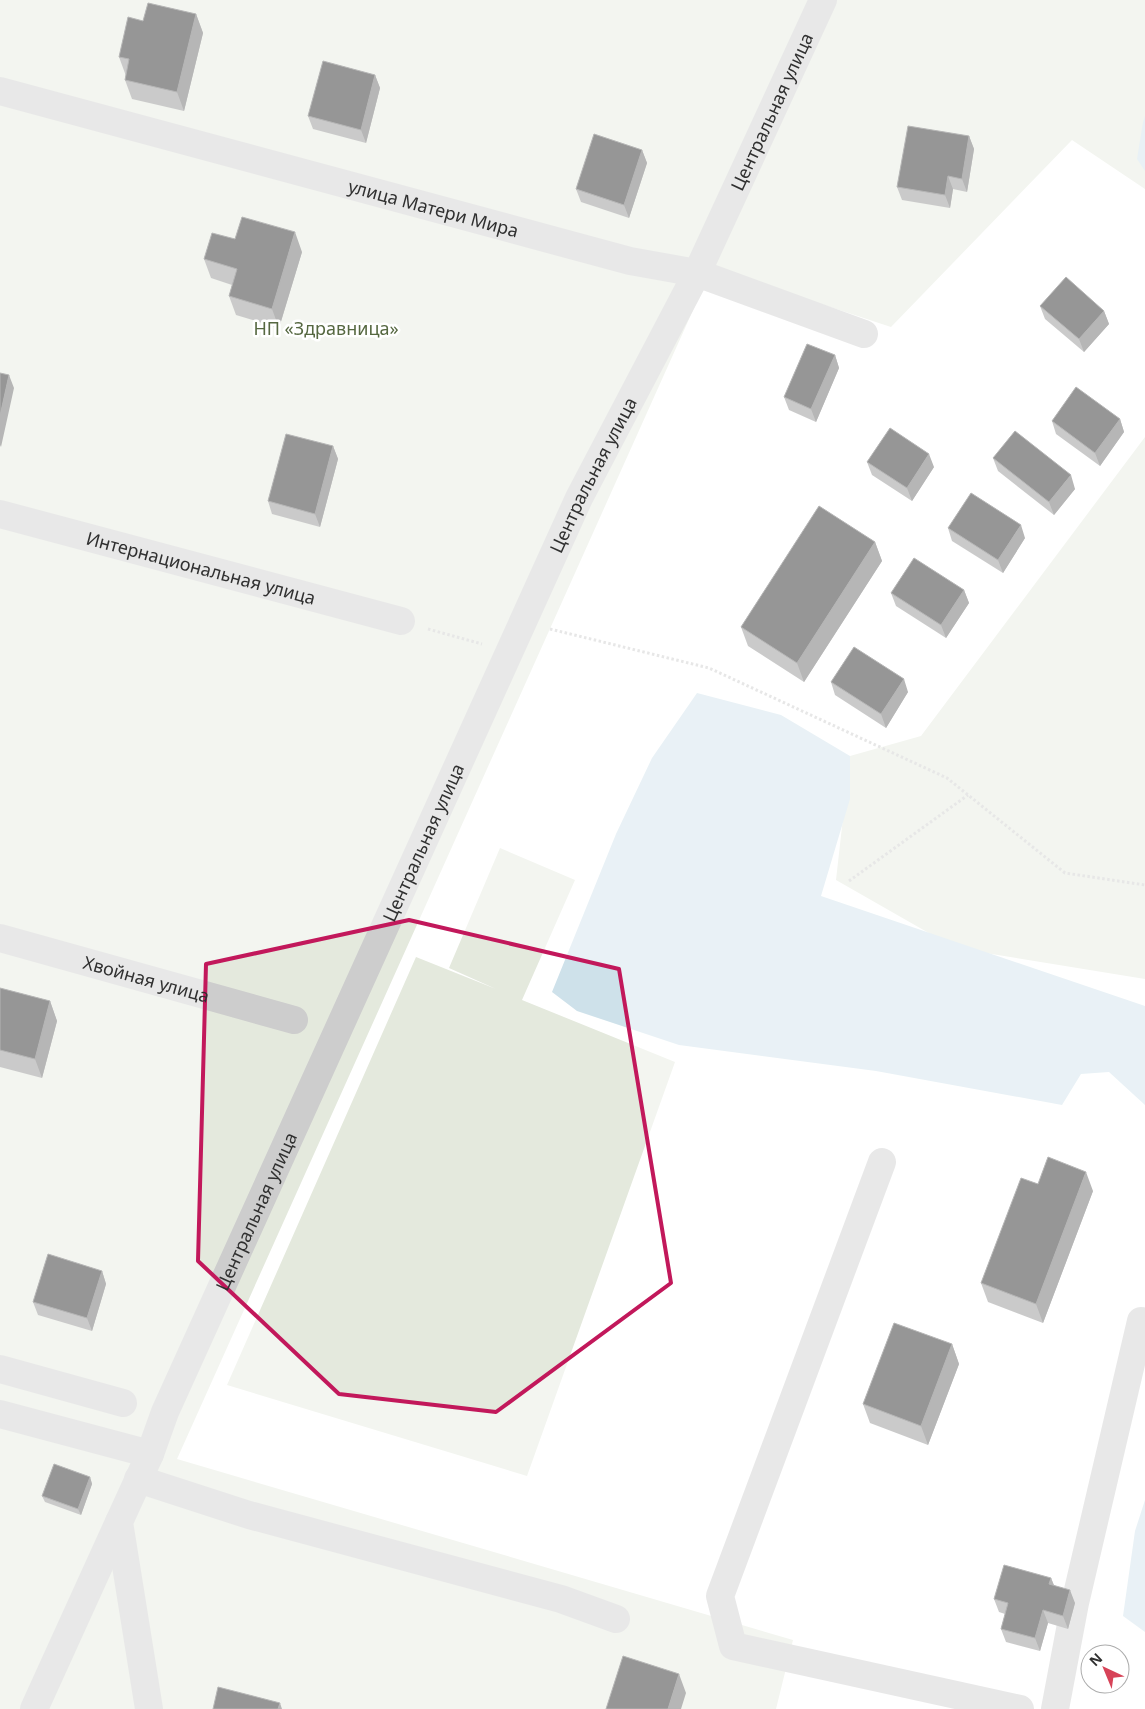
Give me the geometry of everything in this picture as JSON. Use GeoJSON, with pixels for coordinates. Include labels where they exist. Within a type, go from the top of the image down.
{"type":"FeatureCollection","features":[{"type":"Feature","properties":{"kind":"street","name":"Центральная улица"},"geometry":{"type":"LineString","coordinates":[[34,1709],[150,1454],[165,1412],[579,498],[697,273],[823,0]]}},
{"type":"Feature","properties":{"kind":"street","name":"улица Матери Мира"},"geometry":{"type":"LineString","coordinates":[[0,91],[630,261],[697,273],[864,334]]}},
{"type":"Feature","properties":{"kind":"street","name":"Интернациональная улица"},"geometry":{"type":"LineString","coordinates":[[0,514],[401,621]]}},
{"type":"Feature","properties":{"kind":"street","name":"Хвойная улица"},"geometry":{"type":"LineString","coordinates":[[0,938],[294,1020]]}},
{"type":"Feature","properties":{"kind":"street"},"geometry":{"type":"LineString","coordinates":[[882,1162],[720,1596],[733,1646],[1020,1709]]}},
{"type":"Feature","properties":{"kind":"street"},"geometry":{"type":"LineString","coordinates":[[1055,1709],[1075,1603],[1141,1321]]}},
{"type":"Feature","properties":{"kind":"street"},"geometry":{"type":"LineString","coordinates":[[0,1369],[123,1403]]}},
{"type":"Feature","properties":{"kind":"street"},"geometry":{"type":"LineString","coordinates":[[0,1414],[150,1454]]}},
{"type":"Feature","properties":{"kind":"street"},"geometry":{"type":"LineString","coordinates":[[138,1479],[248,1515],[560,1599],[616,1619]]}},
{"type":"Feature","properties":{"kind":"street"},"geometry":{"type":"LineString","coordinates":[[119,1522],[149,1709]]}},
{"type":"Feature","properties":{"kind":"path"},"geometry":{"type":"LineString","coordinates":[[401,621],[510,652]]}},
{"type":"Feature","properties":{"kind":"path"},"geometry":{"type":"LineString","coordinates":[[522,623],[709,668],[946,778],[1065,873],[1145,885]]}},
{"type":"Feature","properties":{"kind":"path"},"geometry":{"type":"LineString","coordinates":[[849,881],[968,795]]}},
{"type":"Feature","properties":{"kind":"highlighted area"},"geometry":{"type":"Polygon","coordinates":[[[409,920],[619,969],[671,1283],[496,1412],[339,1394],[198,1261],[206,964],[409,920]]]}},
{"type":"Feature","properties":{"kind":"green space","name":"НП «Здравница»"},"geometry":{"type":"Polygon","coordinates":[[[0,0],[1145,0],[1145,189],[1072,140],[891,327],[712,268],[177,1459],[793,1640],[776,1709],[0,1709],[0,0]]]}},
{"type":"Feature","properties":{"kind":"green space"},"geometry":{"type":"Polygon","coordinates":[[[1145,437],[1145,979],[955,948],[836,880],[850,756],[921,736],[1145,437]]]}},
{"type":"Feature","properties":{"kind":"green space"},"geometry":{"type":"Polygon","coordinates":[[[500,848],[575,880],[522,1000],[675,1062],[527,1476],[227,1385],[416,957],[496,989],[449,968],[500,848]]]}},
{"type":"Feature","properties":{"kind":"shaded area"},"geometry":{"type":"Polygon","coordinates":[[[1145,116],[1145,171],[1137,159],[1145,116]]]}},
{"type":"Feature","properties":{"kind":"shaded area"},"geometry":{"type":"Polygon","coordinates":[[[697,693],[781,715],[850,756],[850,799],[821,896],[1145,1006],[1145,1105],[1109,1072],[1081,1074],[1062,1105],[876,1071],[679,1045],[577,1011],[552,992],[616,834],[652,758],[697,693]]]}},
{"type":"Feature","properties":{"kind":"shaded area"},"geometry":{"type":"Polygon","coordinates":[[[1145,1500],[1145,1632],[1123,1616],[1135,1531],[1145,1500]]]}},
{"type":"Feature","properties":{"kind":"building"},"geometry":{"type":"Polygon","coordinates":[[[148,3],[196,14],[177,92],[125,80],[129,59],[119,57],[128,17],[143,21],[148,3]]]}},
{"type":"Feature","properties":{"kind":"building"},"geometry":{"type":"Polygon","coordinates":[[[323,61],[375,75],[361,130],[308,116],[323,61]]]}},
{"type":"Feature","properties":{"kind":"building"},"geometry":{"type":"Polygon","coordinates":[[[908,126],[969,136],[962,179],[948,176],[945,195],[897,187],[908,126]]]}},
{"type":"Feature","properties":{"kind":"building"},"geometry":{"type":"Polygon","coordinates":[[[594,134],[642,150],[624,205],[576,189],[594,134]]]}},
{"type":"Feature","properties":{"kind":"building"},"geometry":{"type":"Polygon","coordinates":[[[242,217],[295,232],[272,309],[229,296],[237,269],[204,259],[212,233],[235,239],[242,217]]]}},
{"type":"Feature","properties":{"kind":"building"},"geometry":{"type":"Polygon","coordinates":[[[1066,277],[1104,311],[1079,339],[1040,306],[1066,277]]]}},
{"type":"Feature","properties":{"kind":"building"},"geometry":{"type":"Polygon","coordinates":[[[807,344],[835,355],[811,409],[784,397],[807,344]]]}},
{"type":"Feature","properties":{"kind":"building"},"geometry":{"type":"Polygon","coordinates":[[[0,373],[9,375],[0,416],[0,373]]]}},
{"type":"Feature","properties":{"kind":"building"},"geometry":{"type":"Polygon","coordinates":[[[1076,387],[1120,419],[1095,453],[1052,421],[1076,387]]]}},
{"type":"Feature","properties":{"kind":"building"},"geometry":{"type":"Polygon","coordinates":[[[890,428],[929,454],[907,488],[867,462],[890,428]]]}},
{"type":"Feature","properties":{"kind":"building"},"geometry":{"type":"Polygon","coordinates":[[[1015,431],[1071,475],[1049,502],[993,458],[1015,431]]]}},
{"type":"Feature","properties":{"kind":"building"},"geometry":{"type":"Polygon","coordinates":[[[286,434],[333,446],[315,514],[268,501],[286,434]]]}},
{"type":"Feature","properties":{"kind":"building"},"geometry":{"type":"Polygon","coordinates":[[[971,493],[1021,525],[998,560],[948,528],[971,493]]]}},
{"type":"Feature","properties":{"kind":"building"},"geometry":{"type":"Polygon","coordinates":[[[819,506],[875,542],[797,663],[741,627],[819,506]]]}},
{"type":"Feature","properties":{"kind":"building"},"geometry":{"type":"Polygon","coordinates":[[[914,558],[964,590],[941,625],[891,593],[914,558]]]}},
{"type":"Feature","properties":{"kind":"building"},"geometry":{"type":"Polygon","coordinates":[[[854,647],[904,679],[881,714],[831,682],[854,647]]]}},
{"type":"Feature","properties":{"kind":"building"},"geometry":{"type":"Polygon","coordinates":[[[0,988],[50,1001],[35,1059],[0,1050],[0,988]]]}},
{"type":"Feature","properties":{"kind":"building"},"geometry":{"type":"Polygon","coordinates":[[[1048,1157],[1086,1172],[1036,1304],[981,1283],[1021,1178],[1038,1184],[1048,1157]]]}},
{"type":"Feature","properties":{"kind":"building"},"geometry":{"type":"Polygon","coordinates":[[[48,1254],[102,1271],[87,1318],[33,1302],[48,1254]]]}},
{"type":"Feature","properties":{"kind":"building"},"geometry":{"type":"Polygon","coordinates":[[[894,1323],[952,1344],[921,1426],[863,1404],[894,1323]]]}},
{"type":"Feature","properties":{"kind":"building"},"geometry":{"type":"Polygon","coordinates":[[[54,1464],[90,1477],[78,1509],[42,1496],[54,1464]]]}},
{"type":"Feature","properties":{"kind":"building"},"geometry":{"type":"Polygon","coordinates":[[[1004,1565],[1051,1578],[1049,1584],[1070,1590],[1063,1616],[1043,1610],[1035,1638],[1001,1629],[1008,1603],[994,1599],[1004,1565]]]}},
{"type":"Feature","properties":{"kind":"building"},"geometry":{"type":"Polygon","coordinates":[[[623,1656],[679,1674],[668,1709],[606,1709],[623,1656]]]}},
{"type":"Feature","properties":{"kind":"building"},"geometry":{"type":"Polygon","coordinates":[[[218,1687],[280,1703],[278,1709],[213,1709],[218,1687]]]}}]}
